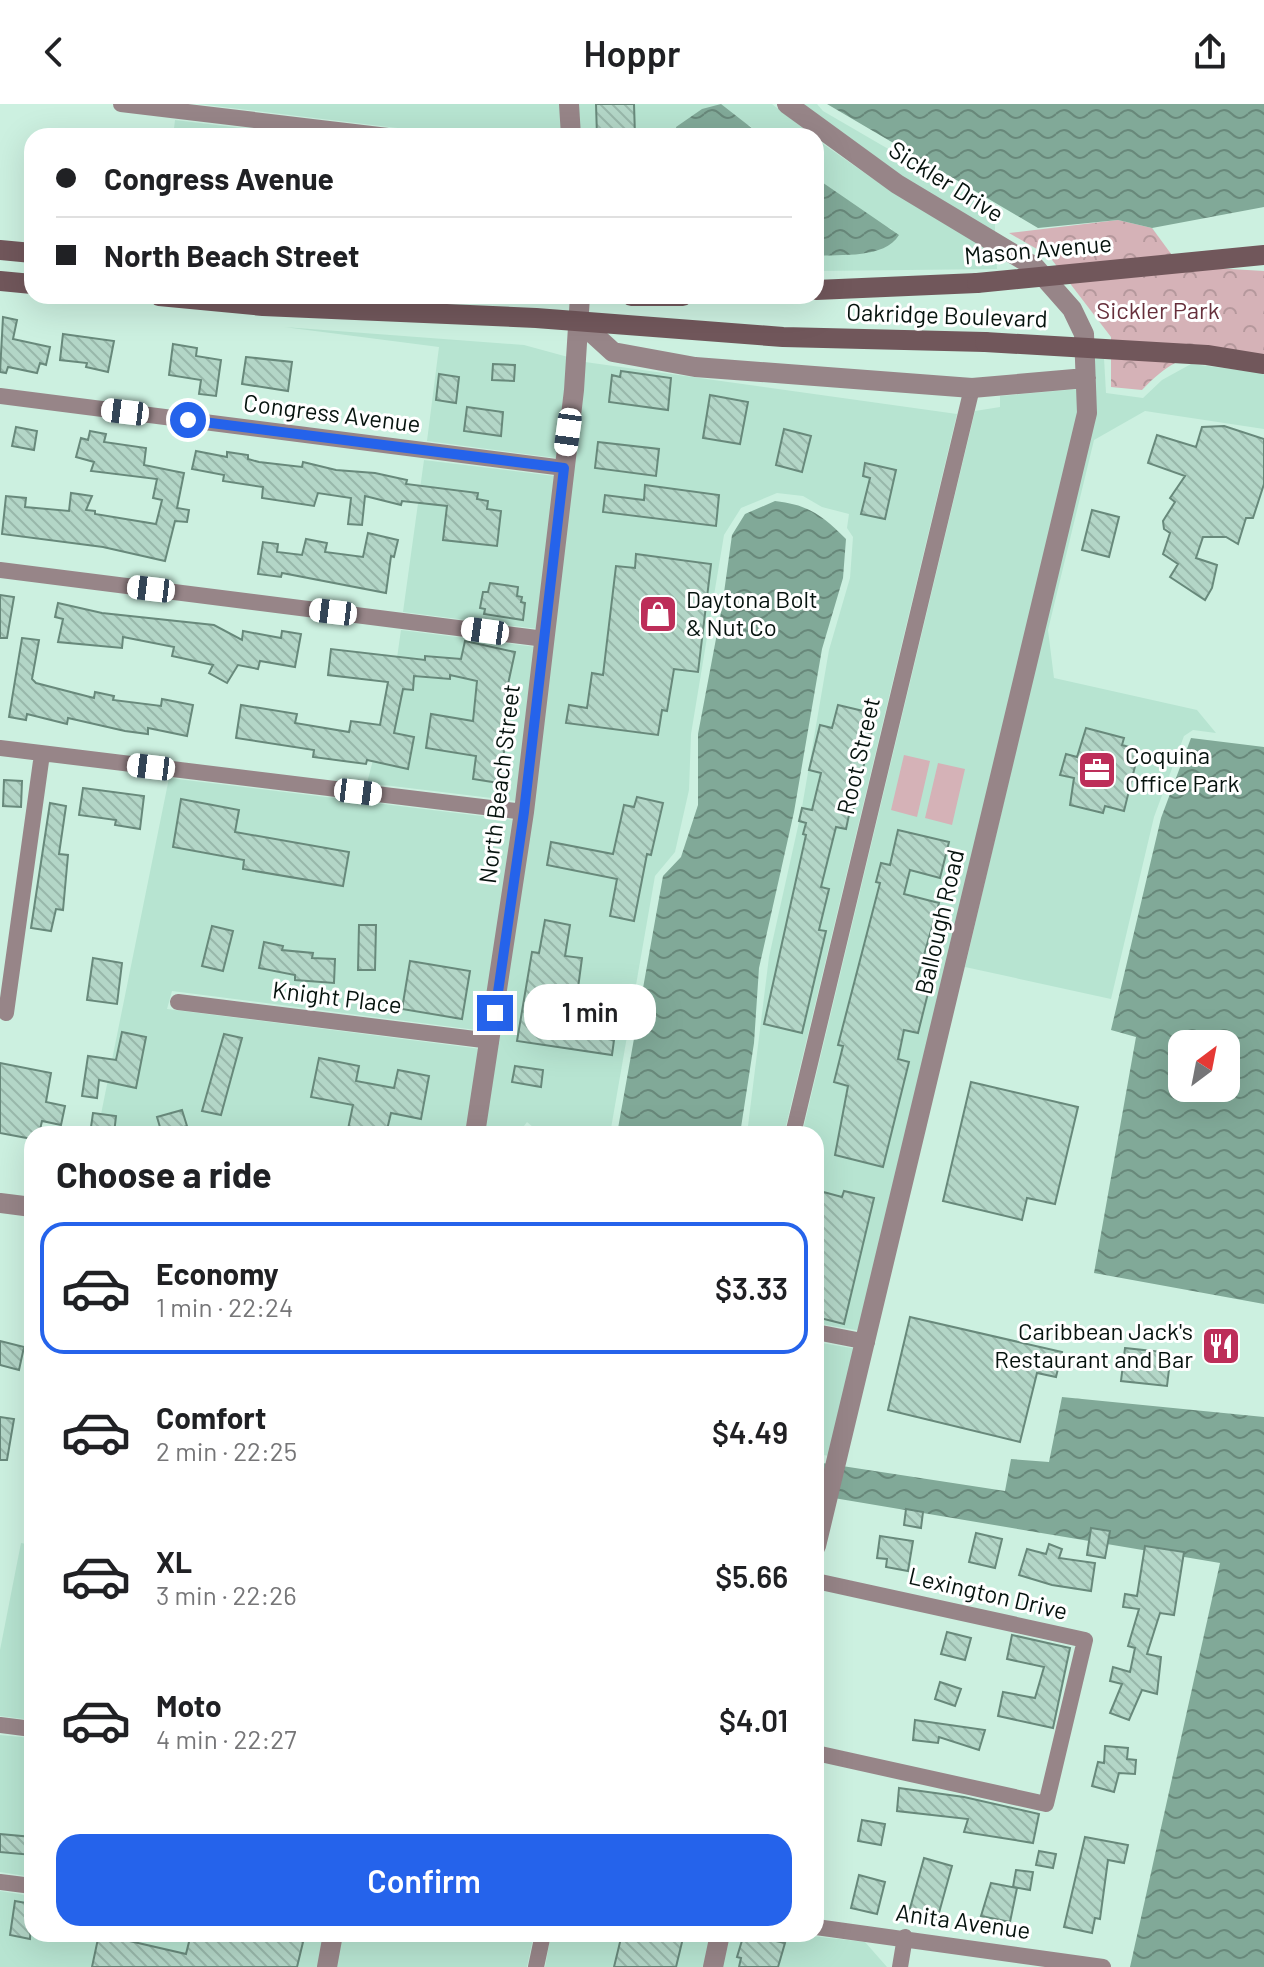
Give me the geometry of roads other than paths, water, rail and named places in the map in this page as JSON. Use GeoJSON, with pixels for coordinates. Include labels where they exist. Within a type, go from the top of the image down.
{"type":"FeatureCollection","features":[{"type":"Feature","properties":{"kind":"main road"},"geometry":{"type":"LineString","coordinates":[[0,250],[24,252]]}},
{"type":"Feature","properties":{"kind":"main road","name":"Mason Avenue"},"geometry":{"type":"LineString","coordinates":[[824,290],[977,283],[1264,255]]}},
{"type":"Feature","properties":{"kind":"main road"},"geometry":{"type":"LineString","coordinates":[[0,281],[24,283]]}},
{"type":"Feature","properties":{"kind":"main road"},"geometry":{"type":"LineString","coordinates":[[242,304],[579,321]]}},
{"type":"Feature","properties":{"kind":"main road","name":"Oakridge Boulevard"},"geometry":{"type":"LineString","coordinates":[[579,321],[783,337],[985,342],[1207,355],[1264,364]]}},
{"type":"Feature","properties":{"kind":"street"},"geometry":{"type":"LineString","coordinates":[[121,104],[321,128]]}},
{"type":"Feature","properties":{"kind":"street"},"geometry":{"type":"LineString","coordinates":[[569,104],[570,128]]}},
{"type":"Feature","properties":{"kind":"street","name":"Sickler Drive"},"geometry":{"type":"LineString","coordinates":[[787,104],[820,128]]}},
{"type":"Feature","properties":{"kind":"street","name":"Sickler Drive"},"geometry":{"type":"LineString","coordinates":[[824,131],[897,184],[1035,267],[1072,309]]}},
{"type":"Feature","properties":{"kind":"street","name":"North Beach Street"},"geometry":{"type":"LineString","coordinates":[[476,1126],[524,812],[580,304]]}},
{"type":"Feature","properties":{"kind":"street","name":"Ballough Road"},"geometry":{"type":"LineString","coordinates":[[824,1514],[1087,413],[1084,334],[1072,309]]}},
{"type":"Feature","properties":{"kind":"street"},"geometry":{"type":"LineString","coordinates":[[579,321],[613,352],[695,367],[972,388],[1037,386],[1086,378]]}},
{"type":"Feature","properties":{"kind":"street","name":"Root Street"},"geometry":{"type":"LineString","coordinates":[[795,1126],[972,388]]}},
{"type":"Feature","properties":{"kind":"street","name":"Congress Avenue"},"geometry":{"type":"LineString","coordinates":[[0,396],[564,468]]}},
{"type":"Feature","properties":{"kind":"street"},"geometry":{"type":"LineString","coordinates":[[0,570],[545,639]]}},
{"type":"Feature","properties":{"kind":"street"},"geometry":{"type":"LineString","coordinates":[[0,748],[524,812]]}},
{"type":"Feature","properties":{"kind":"street"},"geometry":{"type":"LineString","coordinates":[[6,1013],[42,754]]}},
{"type":"Feature","properties":{"kind":"street","name":"Knight Place"},"geometry":{"type":"LineString","coordinates":[[178,1002],[491,1041]]}},
{"type":"Feature","properties":{"kind":"street"},"geometry":{"type":"LineString","coordinates":[[0,1203],[24,1206]]}},
{"type":"Feature","properties":{"kind":"street"},"geometry":{"type":"LineString","coordinates":[[824,1334],[867,1342]]}},
{"type":"Feature","properties":{"kind":"street","name":"Lexington Drive"},"geometry":{"type":"LineString","coordinates":[[824,1583],[1085,1640],[1046,1804],[824,1755]]}},
{"type":"Feature","properties":{"kind":"street"},"geometry":{"type":"LineString","coordinates":[[0,1725],[24,1728]]}},
{"type":"Feature","properties":{"kind":"street"},"geometry":{"type":"LineString","coordinates":[[0,1882],[24,1885]]}},
{"type":"Feature","properties":{"kind":"street","name":"Anita Avenue"},"geometry":{"type":"LineString","coordinates":[[824,1928],[1104,1967]]}},
{"type":"Feature","properties":{"kind":"street"},"geometry":{"type":"LineString","coordinates":[[900,1967],[905,1937]]}},
{"type":"Feature","properties":{"kind":"street"},"geometry":{"type":"LineString","coordinates":[[327,1967],[332,1942]]}},
{"type":"Feature","properties":{"kind":"street"},"geometry":{"type":"LineString","coordinates":[[536,1967],[541,1942]]}},
{"type":"Feature","properties":{"kind":"street"},"geometry":{"type":"LineString","coordinates":[[713,1967],[718,1942]]}},
{"type":"Feature","properties":{"kind":"water"},"geometry":{"type":"Polygon","coordinates":[[[721,104],[752,128],[676,128],[702,109],[721,104]]]}},
{"type":"Feature","properties":{"kind":"water"},"geometry":{"type":"Polygon","coordinates":[[[827,104],[1264,104],[1264,267],[1181,263],[1152,228],[1118,220],[1038,228],[827,104]]]}},
{"type":"Feature","properties":{"kind":"water"},"geometry":{"type":"Polygon","coordinates":[[[824,183],[899,235],[883,248],[850,255],[824,256],[824,183]]]}},
{"type":"Feature","properties":{"kind":"water"},"geometry":{"type":"Polygon","coordinates":[[[775,501],[797,505],[814,512],[846,539],[843,578],[822,649],[794,812],[759,968],[754,1043],[741,1126],[618,1126],[663,876],[681,857],[698,805],[698,734],[732,535],[745,514],[775,501]]]}},
{"type":"Feature","properties":{"kind":"water"},"geometry":{"type":"Polygon","coordinates":[[[1191,738],[1264,747],[1264,1304],[1094,1273],[1136,1037],[1111,1030],[1161,818],[1191,738]]]}},
{"type":"Feature","properties":{"kind":"water"},"geometry":{"type":"Polygon","coordinates":[[[1062,1397],[1264,1417],[1264,1967],[1130,1967],[1220,1563],[824,1496],[824,1463],[1005,1491],[1011,1459],[1049,1462],[1062,1397]]]}},
{"type":"Feature","properties":{"kind":"place","name":"Daytona Bolt & Nut Co"},"geometry":{"type":"Point","coordinates":[658,614]}},
{"type":"Feature","properties":{"kind":"place","name":"Coquina Office Park"},"geometry":{"type":"Point","coordinates":[1097,770]}},
{"type":"Feature","properties":{"kind":"place","name":"Caribbean Jack's Restaurant and Bar"},"geometry":{"type":"Point","coordinates":[1221,1346]}},
{"type":"Feature","properties":{"kind":"park label","name":"Sickler Park"},"geometry":{"type":"Point","coordinates":[1158,311]}}]}
